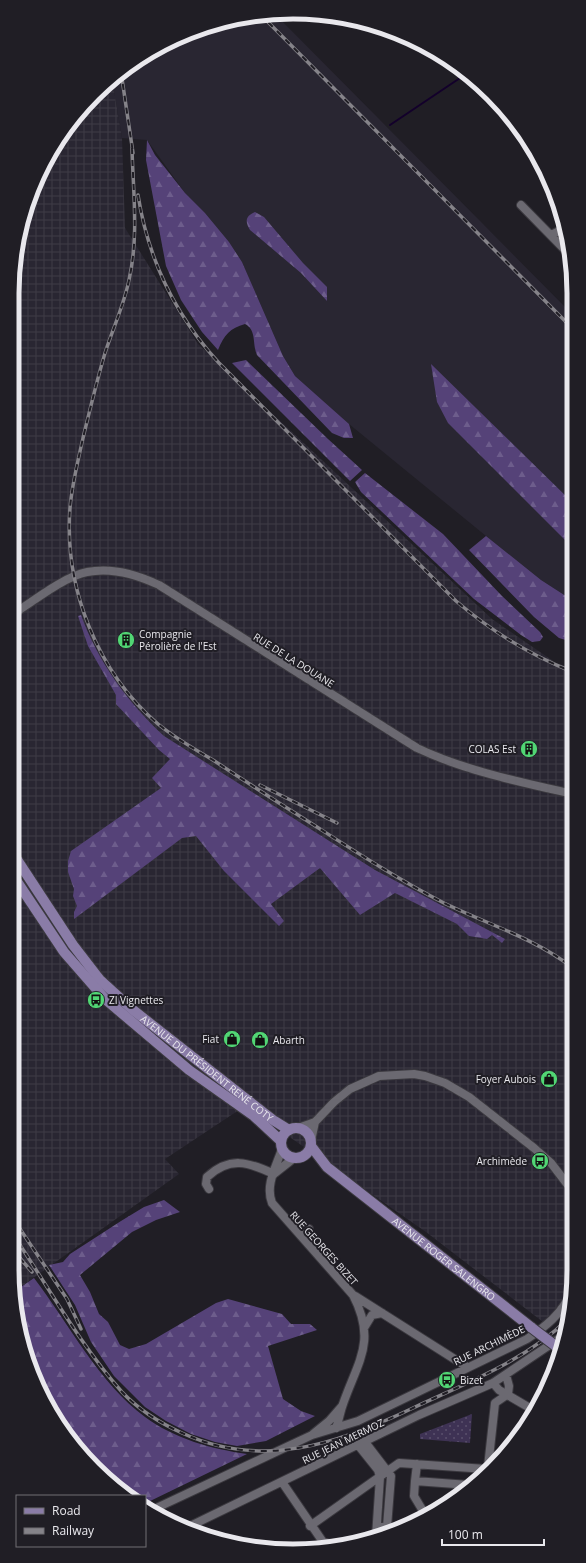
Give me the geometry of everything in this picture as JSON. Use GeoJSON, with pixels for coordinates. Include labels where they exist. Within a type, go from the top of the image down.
{"type":"FeatureCollection","features":[{"type":"Feature","properties":{"kind":"main road","name":"AVENUE DU PRÉSIDENT RENÉ COTY"},"geometry":{"type":"LineString","coordinates":[[19,863],[74,946],[100,980],[133,1010],[273,1120],[294,1129]]}},
{"type":"Feature","properties":{"kind":"main road","name":"AVENUE DU PRÉSIDENT RENÉ COTY"},"geometry":{"type":"LineString","coordinates":[[19,884],[64,952],[105,999],[189,1070],[254,1116],[281,1145]]}},
{"type":"Feature","properties":{"kind":"main road"},"geometry":{"type":"LineString","coordinates":[[294,1129],[307,1133],[311,1144],[308,1152],[298,1158],[287,1155],[281,1145],[285,1132],[294,1129]]}},
{"type":"Feature","properties":{"kind":"main road","name":"AVENUE ROGER SALENGRO"},"geometry":{"type":"LineString","coordinates":[[311,1144],[327,1167],[556,1347]]}},
{"type":"Feature","properties":{"kind":"main road","name":"AVENUE ROGER SALENGRO"},"geometry":{"type":"LineString","coordinates":[[298,1158],[327,1167]]}},
{"type":"Feature","properties":{"kind":"street"},"geometry":{"type":"LineString","coordinates":[[521,205],[563,248]]}},
{"type":"Feature","properties":{"kind":"street"},"geometry":{"type":"LineString","coordinates":[[551,235],[560,231]]}},
{"type":"Feature","properties":{"kind":"street","name":"RUE DE LA DOUANE"},"geometry":{"type":"LineString","coordinates":[[19,611],[69,579],[83,573],[104,571],[140,577],[159,586],[417,748],[444,761],[471,770],[567,793]]}},
{"type":"Feature","properties":{"kind":"street"},"geometry":{"type":"LineString","coordinates":[[294,1129],[315,1122],[334,1102],[350,1089],[363,1082],[379,1076],[414,1074],[425,1076],[445,1083],[469,1097],[551,1163],[567,1185]]}},
{"type":"Feature","properties":{"kind":"street"},"geometry":{"type":"LineString","coordinates":[[311,1144],[315,1122]]}},
{"type":"Feature","properties":{"kind":"street","name":"RUE GEORGES BIZET"},"geometry":{"type":"LineString","coordinates":[[157,1508],[312,1436],[336,1428],[342,1405],[363,1355],[364,1328],[362,1313],[353,1295],[272,1203],[269,1188],[281,1145]]}},
{"type":"Feature","properties":{"kind":"street"},"geometry":{"type":"LineString","coordinates":[[209,1189],[206,1184],[207,1177],[220,1166],[235,1162],[251,1164],[274,1174],[298,1158]]}},
{"type":"Feature","properties":{"kind":"street"},"geometry":{"type":"LineString","coordinates":[[303,1238],[309,1229]]}},
{"type":"Feature","properties":{"kind":"street"},"geometry":{"type":"LineString","coordinates":[[353,1295],[467,1367]]}},
{"type":"Feature","properties":{"kind":"street","name":"RUE ARCHIMÈDE"},"geometry":{"type":"LineString","coordinates":[[336,1428],[363,1418],[527,1339],[552,1320],[565,1303]]}},
{"type":"Feature","properties":{"kind":"street"},"geometry":{"type":"LineString","coordinates":[[364,1328],[372,1315],[382,1313]]}},
{"type":"Feature","properties":{"kind":"street","name":"RUE JEAN MERMOZ"},"geometry":{"type":"LineString","coordinates":[[193,1525],[419,1415],[493,1383],[558,1339]]}},
{"type":"Feature","properties":{"kind":"street"},"geometry":{"type":"LineString","coordinates":[[488,1463],[495,1403],[508,1394],[509,1386],[506,1375]]}},
{"type":"Feature","properties":{"kind":"street"},"geometry":{"type":"LineString","coordinates":[[493,1383],[499,1390],[530,1408]]}},
{"type":"Feature","properties":{"kind":"street"},"geometry":{"type":"LineString","coordinates":[[342,1405],[344,1412],[350,1418],[363,1418]]}},
{"type":"Feature","properties":{"kind":"street","name":"RUE GEORGES BIZET"},"geometry":{"type":"LineString","coordinates":[[312,1436],[329,1421],[342,1405]]}},
{"type":"Feature","properties":{"kind":"street"},"geometry":{"type":"LineString","coordinates":[[361,1444],[388,1471],[391,1476],[387,1527]]}},
{"type":"Feature","properties":{"kind":"street"},"geometry":{"type":"LineString","coordinates":[[361,1444],[378,1470],[380,1477],[377,1531]]}},
{"type":"Feature","properties":{"kind":"street"},"geometry":{"type":"LineString","coordinates":[[310,1526],[399,1464],[483,1468]]}},
{"type":"Feature","properties":{"kind":"street"},"geometry":{"type":"LineString","coordinates":[[417,1464],[414,1496],[423,1511]]}},
{"type":"Feature","properties":{"kind":"street"},"geometry":{"type":"LineString","coordinates":[[282,1482],[310,1526],[324,1542]]}},
{"type":"Feature","properties":{"kind":"street"},"geometry":{"type":"LineString","coordinates":[[415,1482],[463,1485]]}},
{"type":"Feature","properties":{"kind":"street"},"geometry":{"type":"LineString","coordinates":[[377,1527],[387,1527]]}},
{"type":"Feature","properties":{"kind":"shaded area"},"geometry":{"type":"Polygon","coordinates":[[[281,20],[567,309],[567,597],[541,580],[486,536],[349,424],[295,376],[283,356],[242,262],[229,242],[205,213],[185,193],[147,140],[122,138],[113,86],[126,76],[156,56],[188,40],[222,28],[240,24],[281,20]]]}},
{"type":"Feature","properties":{"kind":"shaded area"},"geometry":{"type":"Polygon","coordinates":[[[113,86],[122,138],[125,228],[198,344],[492,619],[556,663],[567,667],[567,1270],[565,1307],[543,1322],[426,1232],[245,1106],[165,1159],[179,1174],[20,1287],[19,293],[21,257],[28,222],[47,172],[65,141],[76,126],[99,99],[113,86]]]}},
{"type":"Feature","properties":{"kind":"shaded area"},"geometry":{"type":"Polygon","coordinates":[[[472,1414],[470,1443],[420,1439],[420,1434],[472,1414]]]}},
{"type":"Feature","properties":{"kind":"green space"},"geometry":{"type":"Polygon","coordinates":[[[147,140],[155,155],[185,193],[205,213],[229,242],[242,262],[283,356],[295,376],[349,424],[353,438],[344,438],[332,433],[257,355],[253,334],[249,327],[245,324],[231,330],[225,336],[218,350],[202,332],[181,300],[166,266],[146,160],[147,140]]]}},
{"type":"Feature","properties":{"kind":"green space"},"geometry":{"type":"Polygon","coordinates":[[[255,212],[264,217],[303,263],[327,287],[327,301],[301,273],[250,230],[247,220],[249,215],[255,212]]]}},
{"type":"Feature","properties":{"kind":"green space"},"geometry":{"type":"Polygon","coordinates":[[[246,360],[362,470],[350,481],[232,363],[246,360]]]}},
{"type":"Feature","properties":{"kind":"green space"},"geometry":{"type":"Polygon","coordinates":[[[431,364],[567,497],[567,542],[448,423],[437,402],[431,364]]]}},
{"type":"Feature","properties":{"kind":"green space"},"geometry":{"type":"Polygon","coordinates":[[[365,473],[443,534],[502,596],[540,632],[543,637],[540,641],[532,642],[521,635],[474,599],[361,492],[355,482],[365,473]]]}},
{"type":"Feature","properties":{"kind":"green space"},"geometry":{"type":"Polygon","coordinates":[[[486,536],[541,580],[567,597],[567,640],[559,638],[534,617],[469,550],[486,536]]]}},
{"type":"Feature","properties":{"kind":"green space"},"geometry":{"type":"Polygon","coordinates":[[[81,615],[96,649],[115,681],[138,710],[164,736],[375,870],[505,939],[502,943],[492,935],[487,939],[469,936],[457,924],[395,893],[360,915],[320,868],[271,904],[284,921],[279,926],[224,871],[196,836],[182,838],[74,919],[74,912],[77,906],[73,896],[74,889],[68,872],[68,861],[71,851],[161,788],[152,778],[170,759],[159,750],[116,704],[116,695],[88,646],[78,616],[81,615]]]}},
{"type":"Feature","properties":{"kind":"green space"},"geometry":{"type":"Polygon","coordinates":[[[164,1200],[180,1212],[156,1220],[132,1232],[80,1275],[90,1292],[99,1314],[108,1322],[120,1345],[129,1349],[146,1344],[216,1303],[228,1299],[282,1314],[291,1324],[310,1324],[317,1330],[268,1346],[283,1399],[301,1411],[315,1416],[266,1441],[237,1446],[215,1442],[191,1434],[166,1421],[145,1407],[114,1376],[91,1342],[75,1305],[49,1265],[63,1262],[70,1254],[121,1221],[144,1207],[164,1200]]]}},
{"type":"Feature","properties":{"kind":"green space"},"geometry":{"type":"Polygon","coordinates":[[[34,1278],[99,1370],[128,1403],[145,1417],[157,1425],[194,1442],[247,1454],[148,1502],[146,1501],[146,1495],[137,1495],[112,1476],[87,1451],[65,1422],[56,1407],[40,1375],[28,1341],[21,1306],[20,1288],[34,1278]]]}},
{"type":"Feature","properties":{"kind":"waterway"},"geometry":{"type":"LineString","coordinates":[[390,125],[461,77]]}},
{"type":"Feature","properties":{"kind":"railway"},"geometry":{"type":"LineString","coordinates":[[266,20],[567,323]]}},
{"type":"Feature","properties":{"kind":"railway"},"geometry":{"type":"LineString","coordinates":[[122,79],[133,153]]}},
{"type":"Feature","properties":{"kind":"railway"},"geometry":{"type":"LineString","coordinates":[[132,148],[135,214],[132,264],[124,298],[105,353],[83,438],[75,473],[70,508],[70,538],[73,568],[79,597],[89,626],[102,654],[136,703],[158,724],[178,739],[402,880],[442,902],[526,939],[567,964]]}},
{"type":"Feature","properties":{"kind":"railway"},"geometry":{"type":"LineString","coordinates":[[138,195],[149,242],[156,264],[166,285],[189,326],[219,363],[456,601],[497,632],[526,650],[567,669]]}},
{"type":"Feature","properties":{"kind":"railway"},"geometry":{"type":"LineString","coordinates":[[260,785],[337,823]]}},
{"type":"Feature","properties":{"kind":"railway"},"geometry":{"type":"LineString","coordinates":[[19,1227],[67,1299],[81,1329]]}},
{"type":"Feature","properties":{"kind":"railway"},"geometry":{"type":"LineString","coordinates":[[19,1244],[92,1355],[122,1392],[135,1405],[150,1416],[182,1433],[212,1444],[241,1450],[270,1451],[299,1448],[357,1432],[385,1421],[494,1370],[533,1347],[562,1325]]}},
{"type":"Feature","properties":{"kind":"railway"},"geometry":{"type":"LineString","coordinates":[[19,1257],[32,1272]]}},
{"type":"Feature","properties":{"kind":"place","name":"Compagnie Pérolière de l'Est"},"geometry":{"type":"Point","coordinates":[126,640]}},
{"type":"Feature","properties":{"kind":"place","name":"COLAS Est"},"geometry":{"type":"Point","coordinates":[529,749]}},
{"type":"Feature","properties":{"kind":"place","name":"ZI Vignettes"},"geometry":{"type":"Point","coordinates":[96,1000]}},
{"type":"Feature","properties":{"kind":"place","name":"Fiat"},"geometry":{"type":"Point","coordinates":[232,1039]}},
{"type":"Feature","properties":{"kind":"place","name":"Abarth"},"geometry":{"type":"Point","coordinates":[260,1040]}},
{"type":"Feature","properties":{"kind":"place","name":"Foyer Aubois"},"geometry":{"type":"Point","coordinates":[549,1079]}},
{"type":"Feature","properties":{"kind":"place","name":"Archimède"},"geometry":{"type":"Point","coordinates":[540,1161]}},
{"type":"Feature","properties":{"kind":"place","name":"Bizet"},"geometry":{"type":"Point","coordinates":[447,1380]}}]}
